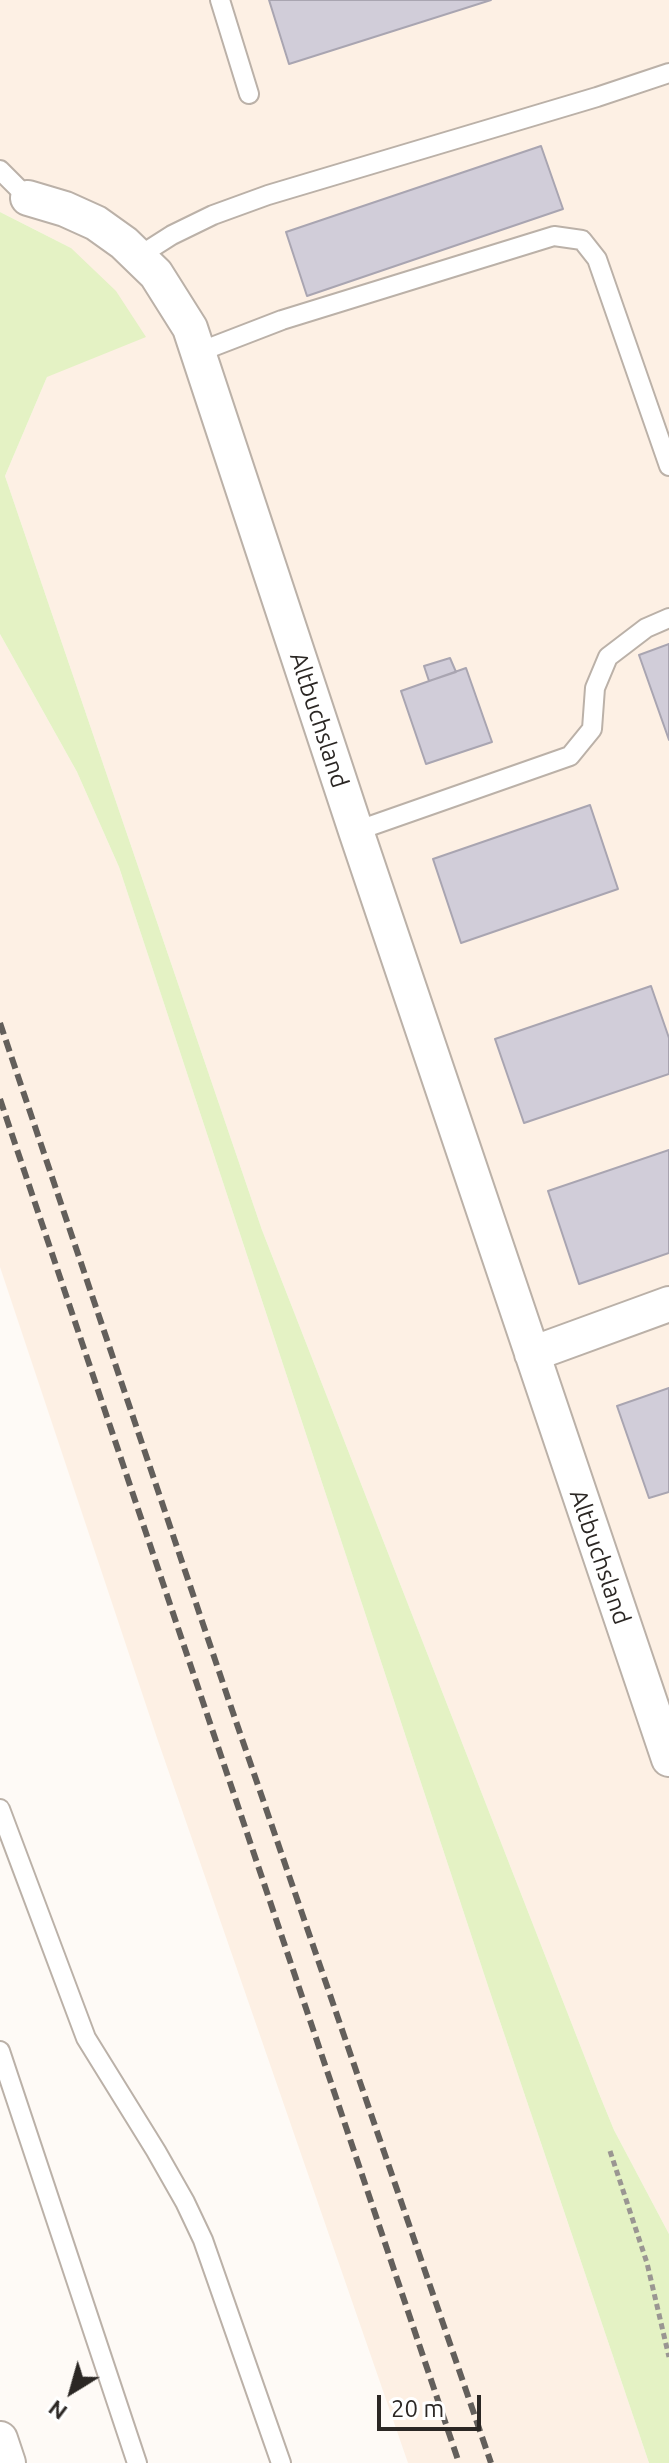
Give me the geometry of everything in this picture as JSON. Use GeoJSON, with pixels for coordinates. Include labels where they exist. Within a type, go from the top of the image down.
{"type":"FeatureCollection","features":[{"type":"Feature","properties":{"kind":"street","name":"Altbuchsland"},"geometry":{"type":"LineString","coordinates":[[28,198],[65,209],[96,223],[139,256],[156,274],[190,328],[669,1759]]}},
{"type":"Feature","properties":{"kind":"street"},"geometry":{"type":"LineString","coordinates":[[532,1354],[669,1304]]}},
{"type":"Feature","properties":{"kind":"street"},"geometry":{"type":"LineString","coordinates":[[0,2439],[8,2463]]}},
{"type":"Feature","properties":{"kind":"lane"},"geometry":{"type":"LineString","coordinates":[[220,0],[249,94]]}},
{"type":"Feature","properties":{"kind":"lane"},"geometry":{"type":"LineString","coordinates":[[139,256],[213,215],[268,195],[669,73]]}},
{"type":"Feature","properties":{"kind":"lane","name":"Altbuchsland"},"geometry":{"type":"LineString","coordinates":[[0,170],[28,198]]}},
{"type":"Feature","properties":{"kind":"lane"},"geometry":{"type":"LineString","coordinates":[[199,352],[282,320],[554,236],[582,240],[597,259],[669,466]]}},
{"type":"Feature","properties":{"kind":"lane"},"geometry":{"type":"LineString","coordinates":[[356,831],[570,756],[592,729],[595,688],[608,657],[646,628],[669,618]]}},
{"type":"Feature","properties":{"kind":"lane"},"geometry":{"type":"LineString","coordinates":[[0,1809],[86,2038],[163,2164],[203,2240],[281,2463]]}},
{"type":"Feature","properties":{"kind":"lane"},"geometry":{"type":"LineString","coordinates":[[0,2051],[137,2463]]}},
{"type":"Feature","properties":{"kind":"path"},"geometry":{"type":"LineString","coordinates":[[610,2151],[647,2263],[669,2357]]}},
{"type":"Feature","properties":{"kind":"shaded area"},"geometry":{"type":"Polygon","coordinates":[[[0,0],[669,0],[669,2234],[614,2130],[598,2091],[262,1230],[5,476],[47,377],[71,248],[0,212],[0,0]]]}},
{"type":"Feature","properties":{"kind":"shaded area"},"geometry":{"type":"Polygon","coordinates":[[[0,634],[77,772],[119,867],[489,1989],[649,2463],[408,2463],[156,1735],[0,1267],[0,634]]]}},
{"type":"Feature","properties":{"kind":"green space"},"geometry":{"type":"Polygon","coordinates":[[[0,212],[71,248],[116,291],[146,337],[47,377],[5,476],[262,1230],[598,2091],[614,2130],[669,2234],[669,2463],[649,2463],[489,1989],[119,867],[77,772],[0,634],[0,212]]]}},
{"type":"Feature","properties":{"kind":"building"},"geometry":{"type":"Polygon","coordinates":[[[269,0],[491,0],[289,64],[269,0]]]}},
{"type":"Feature","properties":{"kind":"building"},"geometry":{"type":"Polygon","coordinates":[[[541,146],[563,209],[307,296],[286,232],[541,146]]]}},
{"type":"Feature","properties":{"kind":"building"},"geometry":{"type":"Polygon","coordinates":[[[669,644],[669,740],[639,655],[669,644]]]}},
{"type":"Feature","properties":{"kind":"building"},"geometry":{"type":"Polygon","coordinates":[[[450,658],[456,672],[429,681],[424,666],[450,658]]]}},
{"type":"Feature","properties":{"kind":"building"},"geometry":{"type":"Polygon","coordinates":[[[466,668],[492,742],[426,764],[401,691],[466,668]]]}},
{"type":"Feature","properties":{"kind":"building"},"geometry":{"type":"Polygon","coordinates":[[[590,805],[618,889],[461,943],[433,859],[590,805]]]}},
{"type":"Feature","properties":{"kind":"building"},"geometry":{"type":"Polygon","coordinates":[[[651,986],[669,1038],[669,1074],[524,1123],[495,1039],[651,986]]]}},
{"type":"Feature","properties":{"kind":"building"},"geometry":{"type":"Polygon","coordinates":[[[669,1150],[669,1253],[579,1284],[548,1191],[669,1150]]]}},
{"type":"Feature","properties":{"kind":"building"},"geometry":{"type":"Polygon","coordinates":[[[669,1388],[669,1492],[649,1498],[617,1406],[669,1388]]]}},
{"type":"Feature","properties":{"kind":"railway"},"geometry":{"type":"LineString","coordinates":[[0,1023],[491,2463]]}},
{"type":"Feature","properties":{"kind":"railway"},"geometry":{"type":"LineString","coordinates":[[0,1099],[459,2463]]}}]}
